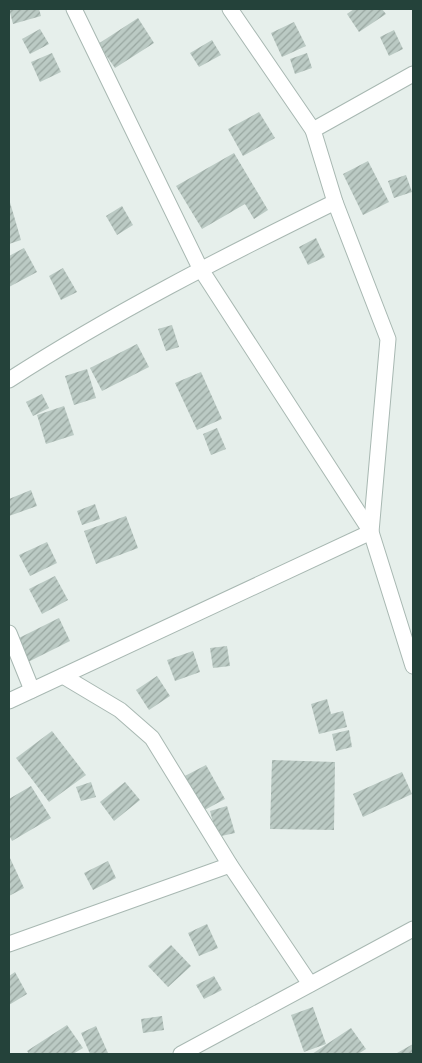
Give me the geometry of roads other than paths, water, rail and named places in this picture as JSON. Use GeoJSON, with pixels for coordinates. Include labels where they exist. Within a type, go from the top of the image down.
{"type":"FeatureCollection","features":[{"type":"Feature","properties":{"kind":"street"},"geometry":{"type":"LineString","coordinates":[[74,9],[200,268],[370,532],[413,666]]}},
{"type":"Feature","properties":{"kind":"street"},"geometry":{"type":"LineString","coordinates":[[230,9],[314,130],[335,202],[388,339],[370,532]]}},
{"type":"Feature","properties":{"kind":"street"},"geometry":{"type":"LineString","coordinates":[[314,130],[413,74]]}},
{"type":"Feature","properties":{"kind":"street"},"geometry":{"type":"LineString","coordinates":[[9,380],[56,350],[200,268],[335,202]]}},
{"type":"Feature","properties":{"kind":"street"},"geometry":{"type":"LineString","coordinates":[[9,701],[370,532]]}},
{"type":"Feature","properties":{"kind":"street"},"geometry":{"type":"LineString","coordinates":[[9,634],[32,690]]}},
{"type":"Feature","properties":{"kind":"street"},"geometry":{"type":"LineString","coordinates":[[63,676],[120,710],[152,738],[230,865],[310,984]]}},
{"type":"Feature","properties":{"kind":"street"},"geometry":{"type":"LineString","coordinates":[[9,944],[230,865]]}},
{"type":"Feature","properties":{"kind":"street"},"geometry":{"type":"LineString","coordinates":[[181,1054],[413,929]]}}]}
